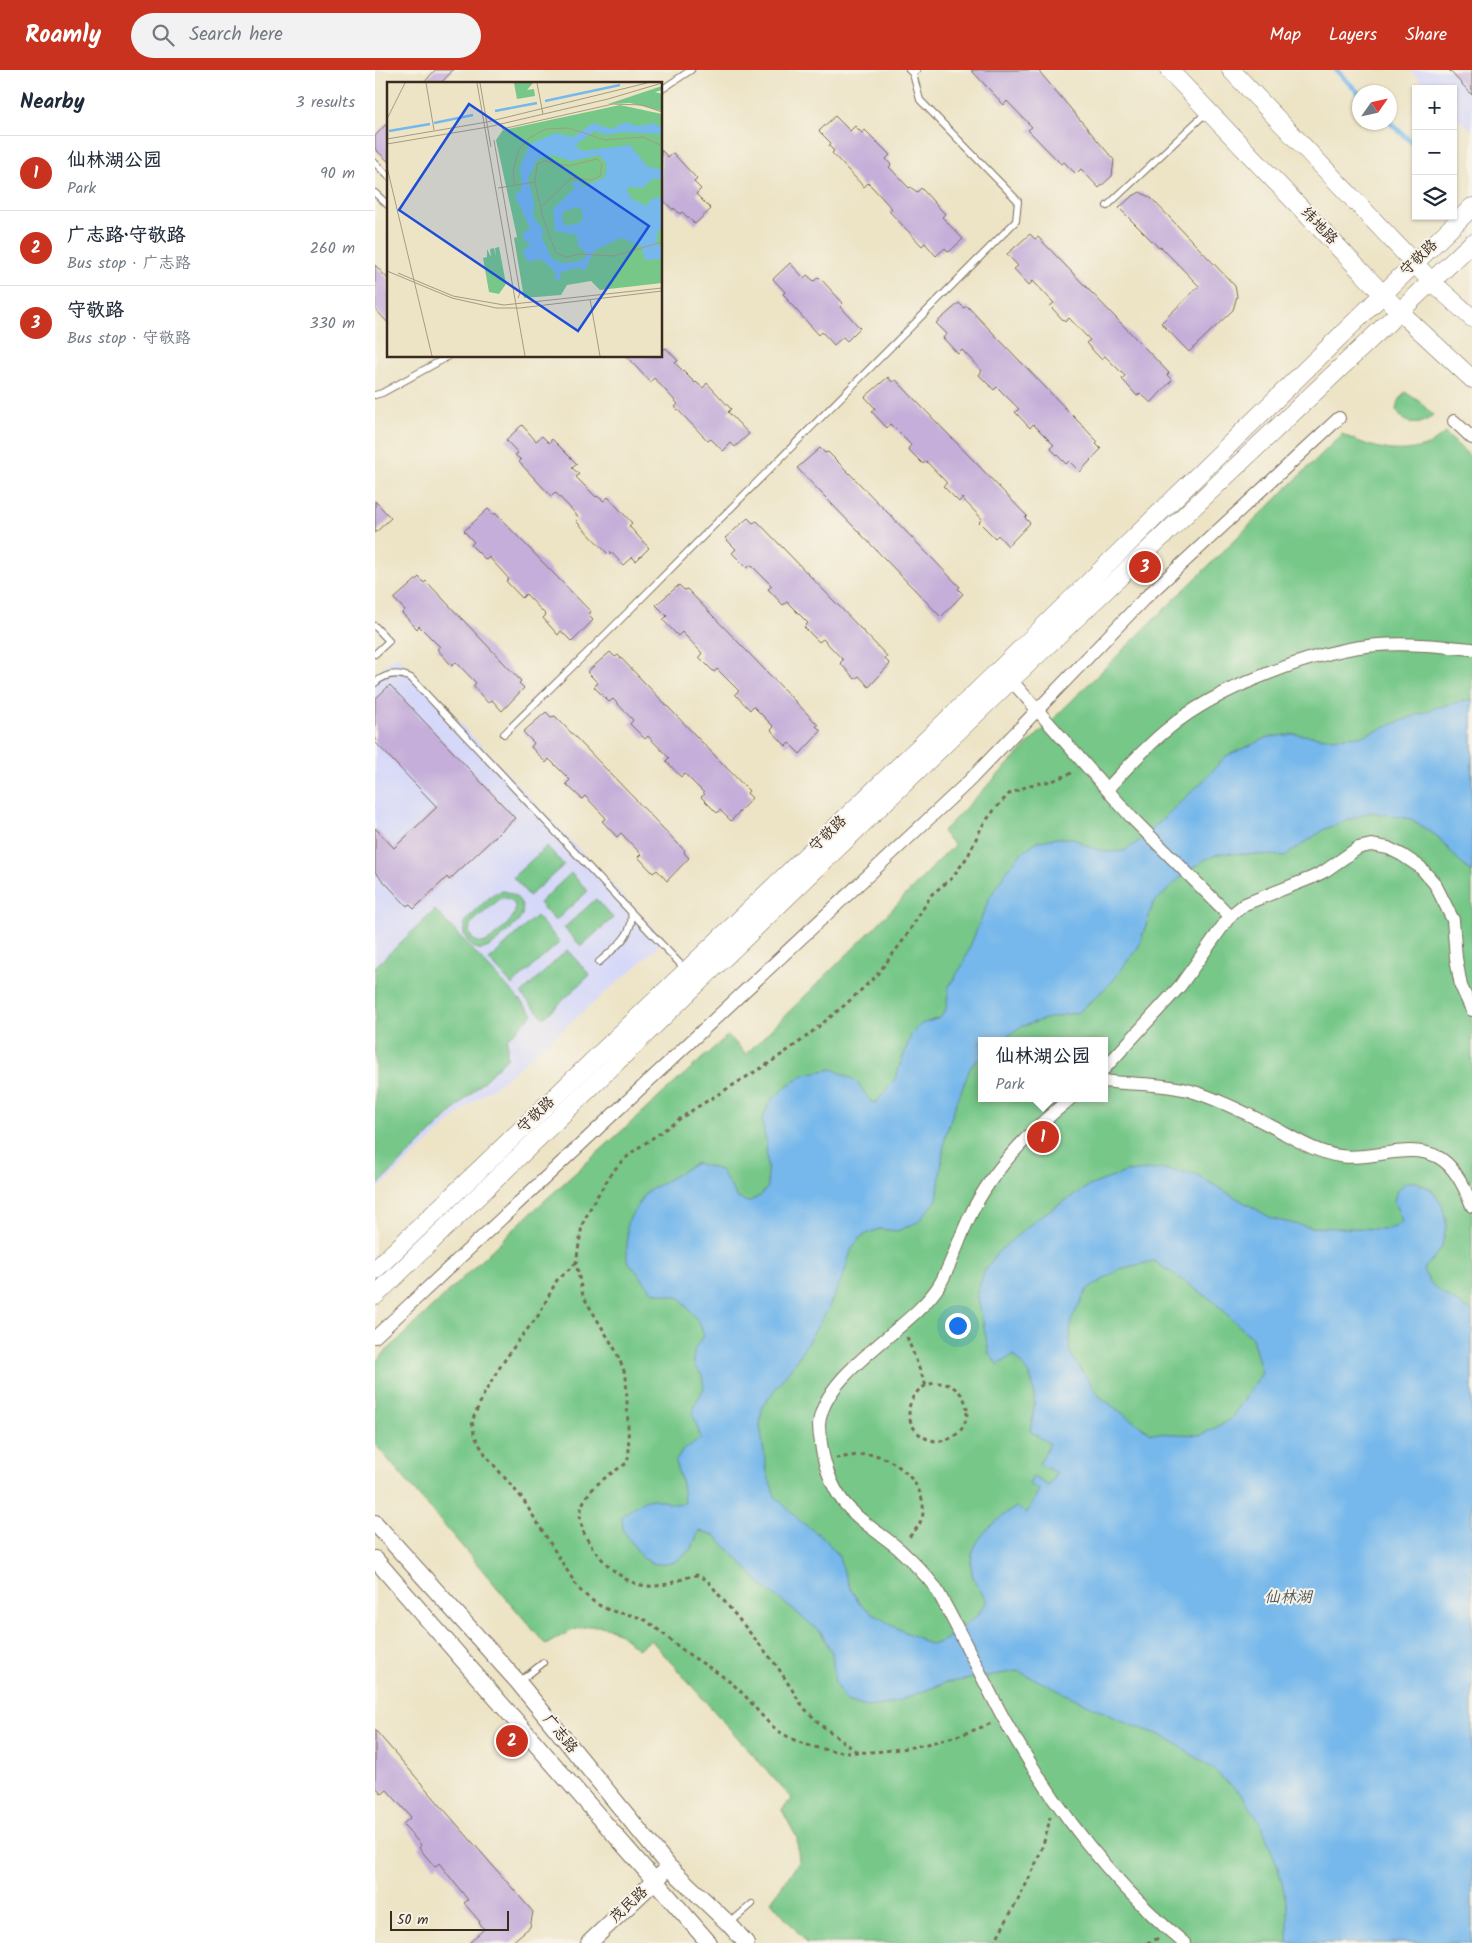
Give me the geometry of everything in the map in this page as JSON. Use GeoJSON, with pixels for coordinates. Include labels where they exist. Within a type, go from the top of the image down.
{"type":"FeatureCollection","features":[{"type":"Feature","properties":{"kind":"main road","name":"纬地路"},"geometry":{"type":"LineString","coordinates":[[1169,70],[1400,312],[1472,379]]}},
{"type":"Feature","properties":{"kind":"main road"},"geometry":{"type":"LineString","coordinates":[[1231,70],[1432,282],[1472,318]]}},
{"type":"Feature","properties":{"kind":"main road","name":"守敬路"},"geometry":{"type":"LineString","coordinates":[[375,1270],[1007,662],[1472,207]]}},
{"type":"Feature","properties":{"kind":"main road","name":"守敬路"},"geometry":{"type":"LineString","coordinates":[[375,1296],[1011,680],[1472,244]]}},
{"type":"Feature","properties":{"kind":"street"},"geometry":{"type":"LineString","coordinates":[[375,1337],[968,782],[1144,599],[1339,418]]}},
{"type":"Feature","properties":{"kind":"street"},"geometry":{"type":"LineString","coordinates":[[1454,421],[1472,438]]}},
{"type":"Feature","properties":{"kind":"street"},"geometry":{"type":"LineString","coordinates":[[1107,789],[1169,727],[1194,709],[1258,677],[1336,652],[1376,645],[1426,644],[1472,649]]}},
{"type":"Feature","properties":{"kind":"street"},"geometry":{"type":"LineString","coordinates":[[1011,680],[1131,818],[1230,916]]}},
{"type":"Feature","properties":{"kind":"street"},"geometry":{"type":"LineString","coordinates":[[1108,1065],[1180,986],[1230,916],[1245,904],[1325,871],[1357,848],[1371,845],[1388,848],[1402,855],[1421,868],[1435,884],[1453,920],[1456,958],[1461,986],[1472,1010]]}},
{"type":"Feature","properties":{"kind":"street"},"geometry":{"type":"LineString","coordinates":[[1108,1081],[1154,1085],[1191,1091],[1228,1105],[1304,1145],[1343,1157],[1415,1152],[1429,1154],[1439,1158],[1450,1167],[1472,1206]]}},
{"type":"Feature","properties":{"kind":"street"},"geometry":{"type":"LineString","coordinates":[[1066,1102],[1016,1148],[990,1182],[969,1216],[940,1284],[920,1309],[870,1351],[834,1389],[825,1406],[819,1424],[821,1445],[828,1472],[841,1499],[857,1516],[919,1567],[935,1587],[1022,1750],[1081,1837],[1122,1884],[1185,1943]]}},
{"type":"Feature","properties":{"kind":"street","name":"广志路"},"geometry":{"type":"LineString","coordinates":[[375,1523],[518,1682],[669,1867],[729,1924],[746,1943]]}},
{"type":"Feature","properties":{"kind":"street","name":"广志路"},"geometry":{"type":"LineString","coordinates":[[375,1559],[709,1943]]}},
{"type":"Feature","properties":{"kind":"street","name":"茂民路"},"geometry":{"type":"LineString","coordinates":[[589,1943],[669,1867]]}},
{"type":"Feature","properties":{"kind":"lane"},"geometry":{"type":"LineString","coordinates":[[663,89],[691,70]]}},
{"type":"Feature","properties":{"kind":"lane"},"geometry":{"type":"LineString","coordinates":[[504,734],[617,624],[1016,221],[1018,201],[920,100],[913,71]]}},
{"type":"Feature","properties":{"kind":"lane"},"geometry":{"type":"LineString","coordinates":[[1107,206],[1208,111]]}},
{"type":"Feature","properties":{"kind":"lane"},"geometry":{"type":"LineString","coordinates":[[375,163],[387,175]]}},
{"type":"Feature","properties":{"kind":"lane"},"geometry":{"type":"LineString","coordinates":[[375,192],[387,204]]}},
{"type":"Feature","properties":{"kind":"lane"},"geometry":{"type":"LineString","coordinates":[[375,395],[383,393],[445,358]]}},
{"type":"Feature","properties":{"kind":"lane"},"geometry":{"type":"LineString","coordinates":[[375,626],[389,640],[375,654]]}},
{"type":"Feature","properties":{"kind":"lane"},"geometry":{"type":"LineString","coordinates":[[375,683],[379,679],[393,674],[411,678],[687,970]]}},
{"type":"Feature","properties":{"kind":"lane"},"geometry":{"type":"LineString","coordinates":[[599,962],[629,932],[633,919],[631,912]]}},
{"type":"Feature","properties":{"kind":"lane"},"geometry":{"type":"LineString","coordinates":[[518,1682],[543,1663]]}},
{"type":"Feature","properties":{"kind":"lane"},"geometry":{"type":"LineString","coordinates":[[729,1924],[752,1904]]}},
{"type":"Feature","properties":{"kind":"path"},"geometry":{"type":"LineString","coordinates":[[857,1752],[821,1725],[803,1707],[777,1666],[707,1580],[697,1575],[660,1587],[641,1585],[624,1578],[609,1567],[583,1532],[580,1514],[586,1497],[596,1483],[627,1463],[629,1453],[626,1376],[616,1351],[583,1296],[576,1263],[582,1225],[594,1201],[613,1171],[631,1153],[694,1109],[771,1062],[801,1041],[877,976],[905,938],[932,894],[951,879],[968,856],[982,826],[1009,794],[1030,785],[1052,781],[1087,766]]}},
{"type":"Feature","properties":{"kind":"path"},"geometry":{"type":"LineString","coordinates":[[576,1263],[557,1280],[538,1316],[513,1347],[484,1394],[472,1421],[474,1434],[487,1457],[521,1498],[578,1588],[590,1600],[610,1610],[644,1619],[680,1648],[723,1676],[739,1689],[776,1730],[802,1744],[833,1752],[878,1751],[924,1744],[971,1732],[1004,1718]]}},
{"type":"Feature","properties":{"kind":"path"},"geometry":{"type":"LineString","coordinates":[[903,1324],[926,1386]]}},
{"type":"Feature","properties":{"kind":"path"},"geometry":{"type":"LineString","coordinates":[[937,1383],[945,1384],[959,1392],[964,1398],[967,1406],[965,1422],[961,1430],[948,1439],[932,1440],[924,1437],[913,1425],[910,1409],[912,1401],[916,1394],[926,1386],[937,1383]]}},
{"type":"Feature","properties":{"kind":"path"},"geometry":{"type":"LineString","coordinates":[[825,1460],[874,1455],[891,1462],[908,1475],[917,1486],[923,1506],[923,1515],[911,1536],[898,1548]]}},
{"type":"Feature","properties":{"kind":"path"},"geometry":{"type":"LineString","coordinates":[[994,1943],[1031,1875],[1046,1839],[1053,1797]]}},
{"type":"Feature","properties":{"kind":"shaded area"},"geometry":{"type":"Polygon","coordinates":[[[1410,70],[1472,70],[1472,131],[1457,117],[1457,85],[1425,85],[1410,70]]]}},
{"type":"Feature","properties":{"kind":"shaded area"},"geometry":{"type":"Polygon","coordinates":[[[396,655],[657,932],[659,942],[656,949],[504,1080],[469,1105],[375,1192],[375,675],[396,655]]]}},
{"type":"Feature","properties":{"kind":"green space"},"geometry":{"type":"Polygon","coordinates":[[[1405,392],[1420,402],[1433,415],[1418,423],[1408,422],[1404,419],[1396,410],[1398,402],[1405,392]]]}},
{"type":"Feature","properties":{"kind":"green space"},"geometry":{"type":"Polygon","coordinates":[[[1445,433],[1472,458],[1472,1943],[807,1943],[771,1901],[799,1862],[797,1838],[782,1810],[792,1799],[651,1640],[638,1649],[620,1634],[609,1628],[592,1626],[576,1629],[546,1645],[375,1444],[375,1362],[522,1221],[728,1035],[746,1054],[875,927],[954,845],[942,832],[1040,732],[1342,434],[1362,443],[1393,450],[1414,449],[1433,442],[1445,433]]]}},
{"type":"Feature","properties":{"kind":"green space"},"geometry":{"type":"Polygon","coordinates":[[[547,846],[564,865],[529,896],[513,877],[547,846]]]}},
{"type":"Feature","properties":{"kind":"green space"},"geometry":{"type":"Polygon","coordinates":[[[571,873],[588,891],[555,921],[539,903],[571,873]]]}},
{"type":"Feature","properties":{"kind":"green space"},"geometry":{"type":"Polygon","coordinates":[[[503,891],[512,894],[522,905],[522,914],[517,923],[498,941],[483,949],[478,949],[473,947],[466,939],[464,925],[466,920],[493,894],[503,891]],[[501,898],[470,924],[469,933],[473,940],[482,943],[487,942],[512,918],[515,906],[511,900],[501,898]]]}},
{"type":"Feature","properties":{"kind":"green space"},"geometry":{"type":"Polygon","coordinates":[[[596,899],[613,918],[581,946],[564,928],[596,899]]]}},
{"type":"Feature","properties":{"kind":"green space"},"geometry":{"type":"Polygon","coordinates":[[[435,910],[533,1014],[507,1039],[507,1058],[375,1188],[375,967],[435,910]]]}},
{"type":"Feature","properties":{"kind":"green space"},"geometry":{"type":"Polygon","coordinates":[[[536,916],[560,942],[512,985],[489,960],[536,916]]]}},
{"type":"Feature","properties":{"kind":"green space"},"geometry":{"type":"Polygon","coordinates":[[[567,950],[590,975],[544,1018],[521,994],[567,950]]]}},
{"type":"Feature","properties":{"kind":"water","name":"仙林湖"},"geometry":{"type":"Polygon","coordinates":[[[1472,699],[1472,873],[1438,837],[1411,819],[1370,812],[1325,829],[1285,856],[1221,853],[1204,860],[1180,878],[1153,904],[1139,946],[1112,982],[1079,1012],[1045,1019],[1020,1027],[1006,1037],[978,1037],[978,1060],[971,1066],[945,1137],[937,1200],[918,1222],[897,1231],[879,1229],[862,1236],[852,1248],[844,1274],[827,1311],[798,1358],[762,1407],[760,1426],[767,1473],[775,1496],[800,1521],[824,1538],[838,1555],[850,1588],[861,1605],[891,1625],[932,1645],[944,1640],[978,1615],[987,1601],[974,1580],[971,1565],[972,1554],[982,1536],[989,1527],[1016,1507],[1027,1513],[1039,1490],[1029,1484],[1033,1477],[1049,1486],[1056,1473],[1039,1464],[1050,1444],[1030,1431],[1034,1409],[1034,1394],[1028,1373],[1013,1355],[998,1365],[989,1353],[977,1292],[985,1270],[998,1252],[1039,1217],[1089,1186],[1126,1172],[1162,1169],[1195,1174],[1273,1219],[1308,1227],[1385,1229],[1395,1227],[1402,1221],[1394,1201],[1397,1190],[1406,1182],[1417,1182],[1432,1190],[1442,1205],[1447,1225],[1441,1249],[1423,1270],[1427,1278],[1438,1290],[1472,1311],[1472,1943],[1288,1943],[1288,1908],[1278,1867],[1261,1824],[1242,1795],[1209,1766],[1166,1737],[1126,1723],[1018,1671],[945,1683],[891,1704],[867,1707],[846,1701],[835,1684],[832,1653],[821,1632],[764,1587],[715,1535],[699,1531],[691,1549],[675,1562],[655,1564],[642,1558],[623,1530],[622,1516],[636,1505],[649,1499],[675,1504],[684,1503],[682,1484],[675,1462],[683,1450],[701,1438],[693,1415],[695,1405],[704,1388],[702,1375],[694,1365],[694,1350],[704,1336],[699,1322],[680,1298],[652,1291],[627,1260],[627,1223],[645,1193],[696,1163],[720,1170],[738,1198],[748,1202],[760,1196],[768,1187],[766,1143],[762,1120],[769,1103],[787,1086],[805,1074],[833,1069],[856,1081],[871,1102],[876,1103],[896,1077],[911,1035],[921,1024],[940,1018],[946,1009],[949,986],[962,966],[990,897],[1020,854],[1036,842],[1055,838],[1073,838],[1089,847],[1107,852],[1124,851],[1139,841],[1200,784],[1226,756],[1269,737],[1295,734],[1327,738],[1362,736],[1438,707],[1472,699]],[[1154,1261],[1119,1269],[1086,1291],[1071,1321],[1069,1352],[1100,1397],[1150,1433],[1201,1435],[1230,1420],[1262,1373],[1252,1338],[1212,1300],[1154,1261]]]}},
{"type":"Feature","properties":{"kind":"building"},"geometry":{"type":"Polygon","coordinates":[[[435,70],[453,70],[442,82],[425,82],[435,70]]]}},
{"type":"Feature","properties":{"kind":"building"},"geometry":{"type":"Polygon","coordinates":[[[971,70],[1038,70],[1114,160],[1112,176],[1099,188],[1081,169],[1076,174],[1064,162],[1061,164],[1028,130],[1032,127],[1007,101],[1004,105],[971,70]]]}},
{"type":"Feature","properties":{"kind":"building"},"geometry":{"type":"Polygon","coordinates":[[[1449,70],[1472,70],[1472,95],[1449,70]]]}},
{"type":"Feature","properties":{"kind":"building"},"geometry":{"type":"Polygon","coordinates":[[[835,116],[850,131],[855,126],[862,133],[865,130],[890,155],[886,159],[891,165],[889,167],[909,188],[917,192],[921,188],[945,214],[942,217],[963,239],[949,252],[945,248],[936,256],[925,243],[922,246],[889,211],[892,209],[874,189],[868,183],[864,187],[832,153],[834,151],[829,146],[831,143],[819,131],[835,116]]]}},
{"type":"Feature","properties":{"kind":"building"},"geometry":{"type":"Polygon","coordinates":[[[387,123],[387,160],[375,149],[375,136],[387,123]]]}},
{"type":"Feature","properties":{"kind":"building"},"geometry":{"type":"Polygon","coordinates":[[[663,152],[668,157],[673,153],[697,179],[694,182],[701,189],[696,194],[711,209],[695,224],[682,212],[680,214],[674,208],[673,210],[663,200],[663,152]]]}},
{"type":"Feature","properties":{"kind":"building"},"geometry":{"type":"Polygon","coordinates":[[[1140,192],[1151,198],[1235,286],[1237,296],[1233,310],[1189,352],[1161,323],[1199,286],[1119,208],[1140,192]]]}},
{"type":"Feature","properties":{"kind":"building"},"geometry":{"type":"Polygon","coordinates":[[[1030,234],[1035,239],[1038,237],[1169,373],[1167,375],[1172,380],[1151,403],[1140,393],[1137,396],[1122,379],[1125,376],[1105,356],[1101,359],[1086,343],[1090,340],[1069,318],[1065,322],[1050,306],[1054,303],[1033,281],[1029,285],[1014,269],[1018,266],[1007,254],[1030,234]]]}},
{"type":"Feature","properties":{"kind":"building"},"geometry":{"type":"Polygon","coordinates":[[[790,263],[804,278],[807,275],[814,281],[819,277],[843,303],[840,306],[860,328],[847,341],[843,337],[834,345],[822,332],[819,335],[787,300],[783,294],[785,292],[773,279],[790,263]]]}},
{"type":"Feature","properties":{"kind":"building"},"geometry":{"type":"Polygon","coordinates":[[[375,265],[387,278],[387,322],[375,309],[375,265]]]}},
{"type":"Feature","properties":{"kind":"building"},"geometry":{"type":"Polygon","coordinates":[[[959,303],[964,308],[967,306],[1098,442],[1096,444],[1101,449],[1080,472],[1069,461],[1066,464],[1050,448],[1054,445],[1033,424],[1030,428],[1015,412],[1019,409],[997,387],[994,390],[979,375],[982,371],[962,350],[958,354],[943,338],[947,334],[936,323],[959,303]]]}},
{"type":"Feature","properties":{"kind":"building"},"geometry":{"type":"Polygon","coordinates":[[[666,348],[678,361],[675,363],[695,383],[703,388],[707,383],[731,409],[728,412],[749,434],[735,447],[731,443],[723,451],[711,439],[708,441],[675,407],[678,404],[654,378],[650,382],[628,358],[663,358],[663,349],[666,348]]]}},
{"type":"Feature","properties":{"kind":"building"},"geometry":{"type":"Polygon","coordinates":[[[888,377],[892,382],[896,380],[1027,516],[1025,518],[1030,523],[1008,546],[998,535],[995,538],[979,522],[982,519],[962,498],[959,502],[943,486],[947,483],[926,461],[923,464],[908,449],[911,445],[890,424],[887,428],[872,412],[875,408],[865,397],[888,377]]]}},
{"type":"Feature","properties":{"kind":"building"},"geometry":{"type":"Polygon","coordinates":[[[522,425],[536,441],[542,436],[549,443],[552,439],[577,464],[572,468],[579,474],[576,477],[596,497],[604,501],[608,497],[632,523],[629,526],[649,548],[636,561],[632,557],[623,565],[611,552],[609,555],[576,521],[579,518],[555,492],[551,496],[519,462],[521,460],[515,455],[518,453],[506,440],[522,425]]]}},
{"type":"Feature","properties":{"kind":"building"},"geometry":{"type":"Polygon","coordinates":[[[820,448],[825,453],[828,452],[960,587],[958,589],[963,594],[941,617],[797,468],[820,448]]]}},
{"type":"Feature","properties":{"kind":"building"},"geometry":{"type":"Polygon","coordinates":[[[375,501],[391,518],[375,533],[375,501]]]}},
{"type":"Feature","properties":{"kind":"building"},"geometry":{"type":"Polygon","coordinates":[[[488,509],[494,515],[495,513],[591,612],[588,615],[593,620],[572,642],[561,631],[558,635],[543,618],[546,615],[526,594],[522,598],[506,581],[509,579],[489,557],[486,560],[471,545],[474,542],[464,531],[488,509]]]}},
{"type":"Feature","properties":{"kind":"building"},"geometry":{"type":"Polygon","coordinates":[[[748,518],[753,523],[757,521],[887,656],[885,659],[890,664],[869,687],[859,676],[855,679],[840,663],[843,660],[823,639],[819,642],[804,627],[808,623],[787,602],[783,605],[768,589],[772,586],[751,565],[747,568],[732,553],[736,549],[725,538],[748,518]]]}},
{"type":"Feature","properties":{"kind":"building"},"geometry":{"type":"Polygon","coordinates":[[[419,577],[424,583],[426,581],[521,681],[519,683],[524,688],[502,711],[492,700],[488,703],[473,686],[476,683],[456,662],[452,666],[437,649],[440,647],[419,626],[417,629],[402,613],[405,610],[394,599],[419,577]]]}},
{"type":"Feature","properties":{"kind":"building"},"geometry":{"type":"Polygon","coordinates":[[[679,585],[684,590],[687,589],[818,725],[816,726],[821,731],[800,754],[789,743],[786,746],[771,730],[774,727],[753,706],[750,710],[735,694],[739,691],[717,669],[714,672],[699,657],[702,653],[682,632],[678,636],[663,620],[667,616],[656,605],[679,585]]]}},
{"type":"Feature","properties":{"kind":"building"},"geometry":{"type":"Polygon","coordinates":[[[610,652],[615,657],[618,655],[749,791],[747,793],[752,798],[731,821],[720,810],[717,813],[701,797],[705,794],[684,773],[681,777],[666,761],[669,758],[648,736],[645,739],[630,724],[633,720],[613,699],[609,702],[594,687],[598,683],[587,672],[610,652]]]}},
{"type":"Feature","properties":{"kind":"building"},"geometry":{"type":"Polygon","coordinates":[[[390,685],[515,818],[449,880],[447,877],[414,909],[409,904],[407,906],[375,872],[375,828],[394,848],[437,807],[375,742],[375,699],[390,685]]]}},
{"type":"Feature","properties":{"kind":"building"},"geometry":{"type":"Polygon","coordinates":[[[546,712],[551,717],[555,716],[685,851],[684,853],[689,858],[667,881],[657,870],[653,873],[638,857],[641,854],[621,833],[617,837],[602,821],[606,818],[585,796],[582,799],[566,784],[570,780],[549,759],[546,763],[531,747],[534,743],[523,732],[546,712]]]}},
{"type":"Feature","properties":{"kind":"building"},"geometry":{"type":"Polygon","coordinates":[[[375,1730],[533,1912],[530,1927],[511,1943],[469,1943],[484,1929],[464,1903],[468,1900],[439,1863],[435,1867],[419,1848],[421,1845],[403,1824],[411,1817],[387,1790],[382,1794],[375,1786],[375,1730]]]}},
{"type":"Feature","properties":{"kind":"waterway"},"geometry":{"type":"LineString","coordinates":[[1336,70],[1352,86]]}},
{"type":"Feature","properties":{"kind":"waterway"},"geometry":{"type":"LineString","coordinates":[[1397,129],[1412,142]]}},
{"type":"Feature","properties":{"kind":"place","name":"守敬路"},"geometry":{"type":"Point","coordinates":[1145,567]}},
{"type":"Feature","properties":{"kind":"place","name":"仙林湖公园"},"geometry":{"type":"Point","coordinates":[1043,1137]}},
{"type":"Feature","properties":{"kind":"place","name":"广志路·守敬路"},"geometry":{"type":"Point","coordinates":[512,1741]}}]}
